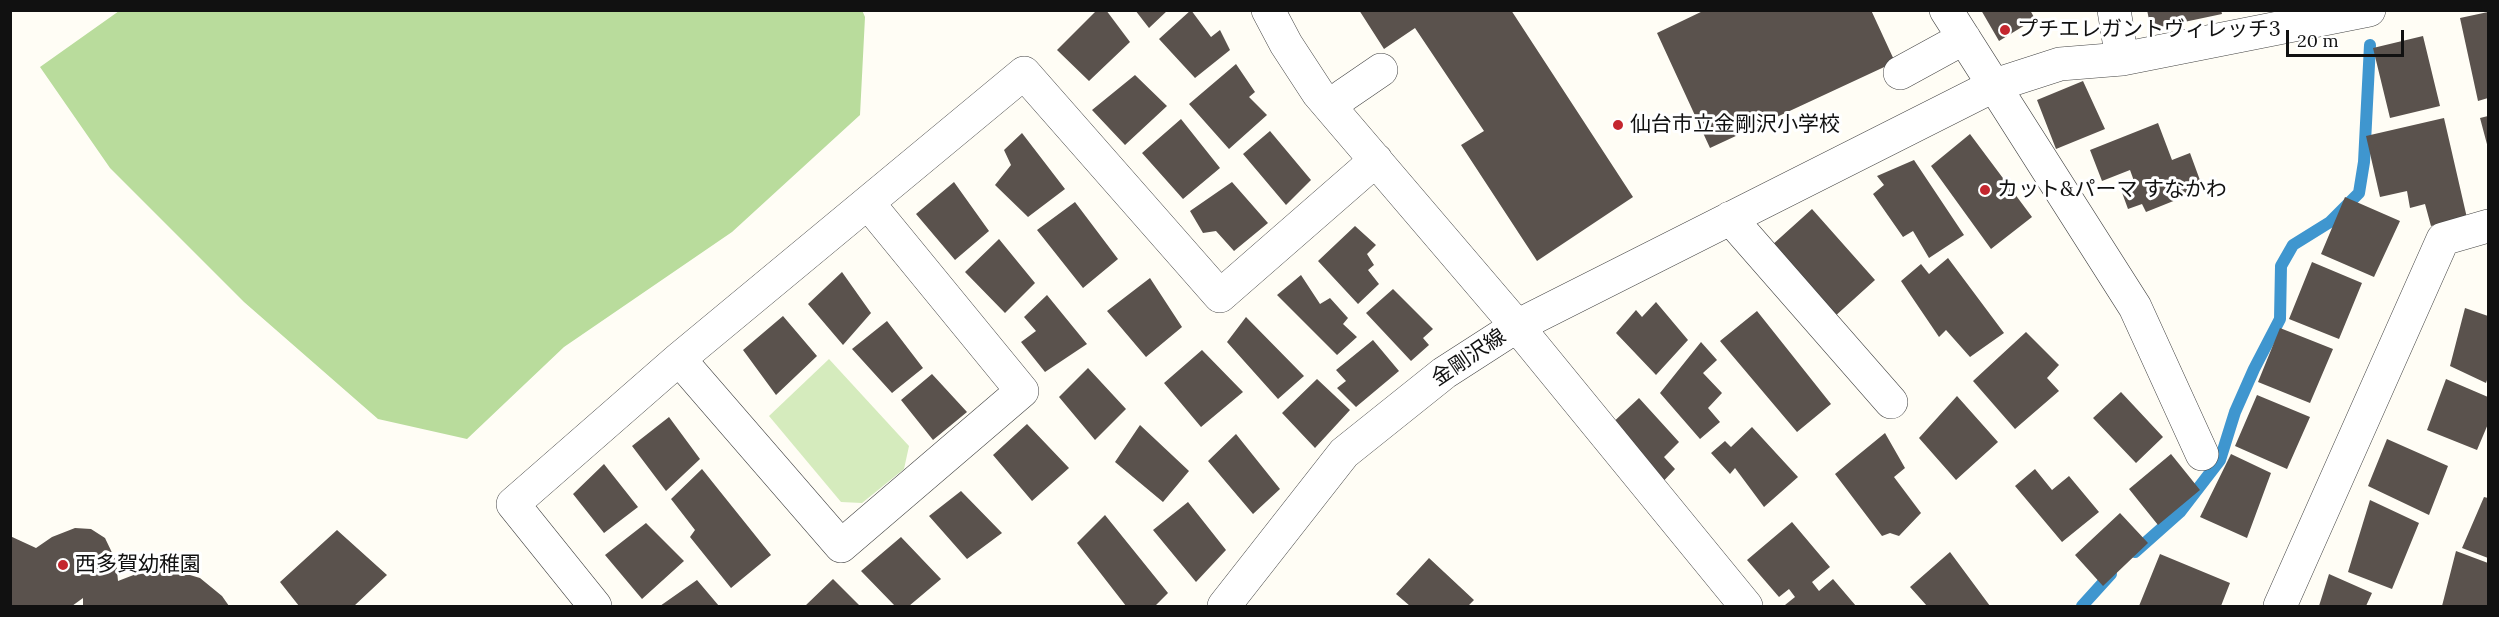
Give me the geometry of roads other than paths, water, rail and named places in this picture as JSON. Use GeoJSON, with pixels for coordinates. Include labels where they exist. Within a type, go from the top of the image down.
{"type":"FeatureCollection","features":[{"type":"Feature","properties":{"kind":"street","name":"金剛沢線"},"geometry":{"type":"LineString","coordinates":[[1224,606],[1344,453],[1444,373],[1516,326],[1318,93],[1292,54],[1268,10]]}},
{"type":"Feature","properties":{"kind":"street"},"geometry":{"type":"LineString","coordinates":[[1946,10],[2135,307],[2202,454]]}},
{"type":"Feature","properties":{"kind":"street"},"geometry":{"type":"LineString","coordinates":[[2114,10],[2122,59]]}},
{"type":"Feature","properties":{"kind":"street"},"geometry":{"type":"LineString","coordinates":[[1746,606],[1516,326],[1995,86],[2060,64],[2122,59],[2369,10]]}},
{"type":"Feature","properties":{"kind":"street"},"geometry":{"type":"LineString","coordinates":[[1900,73],[1964,39]]}},
{"type":"Feature","properties":{"kind":"street"},"geometry":{"type":"LineString","coordinates":[[1331,108],[1343,96],[1381,70]]}},
{"type":"Feature","properties":{"kind":"street"},"geometry":{"type":"LineString","coordinates":[[595,606],[513,504],[679,359],[1024,74],[1220,296],[1376,159]]}},
{"type":"Feature","properties":{"kind":"street"},"geometry":{"type":"LineString","coordinates":[[679,359],[841,546],[1022,391],[868,203]]}},
{"type":"Feature","properties":{"kind":"street"},"geometry":{"type":"LineString","coordinates":[[1730,218],[1891,402]]}},
{"type":"Feature","properties":{"kind":"street"},"geometry":{"type":"LineString","coordinates":[[2280,606],[2443,239],[2488,226]]}},
{"type":"Feature","properties":{"kind":"waterway"},"geometry":{"type":"LineString","coordinates":[[2135,552],[2180,512],[2220,460],[2235,412],[2280,319],[2281,266],[2293,245],[2330,222],[2359,193],[2364,162],[2370,45]]}},
{"type":"Feature","properties":{"kind":"waterway"},"geometry":{"type":"LineString","coordinates":[[2082,606],[2111,574]]}},
{"type":"Feature","properties":{"kind":"place","name":"プチエレガントヴィレッチ3"},"geometry":{"type":"Point","coordinates":[2005,30]}},
{"type":"Feature","properties":{"kind":"place","name":"仙台市立金剛沢小学校"},"geometry":{"type":"Point","coordinates":[1618,125]}},
{"type":"Feature","properties":{"kind":"place","name":"カット&パーマ すなかわ"},"geometry":{"type":"Point","coordinates":[1985,190]}},
{"type":"Feature","properties":{"kind":"place","name":"西多賀幼稚園"},"geometry":{"type":"Point","coordinates":[63,565]}}]}
